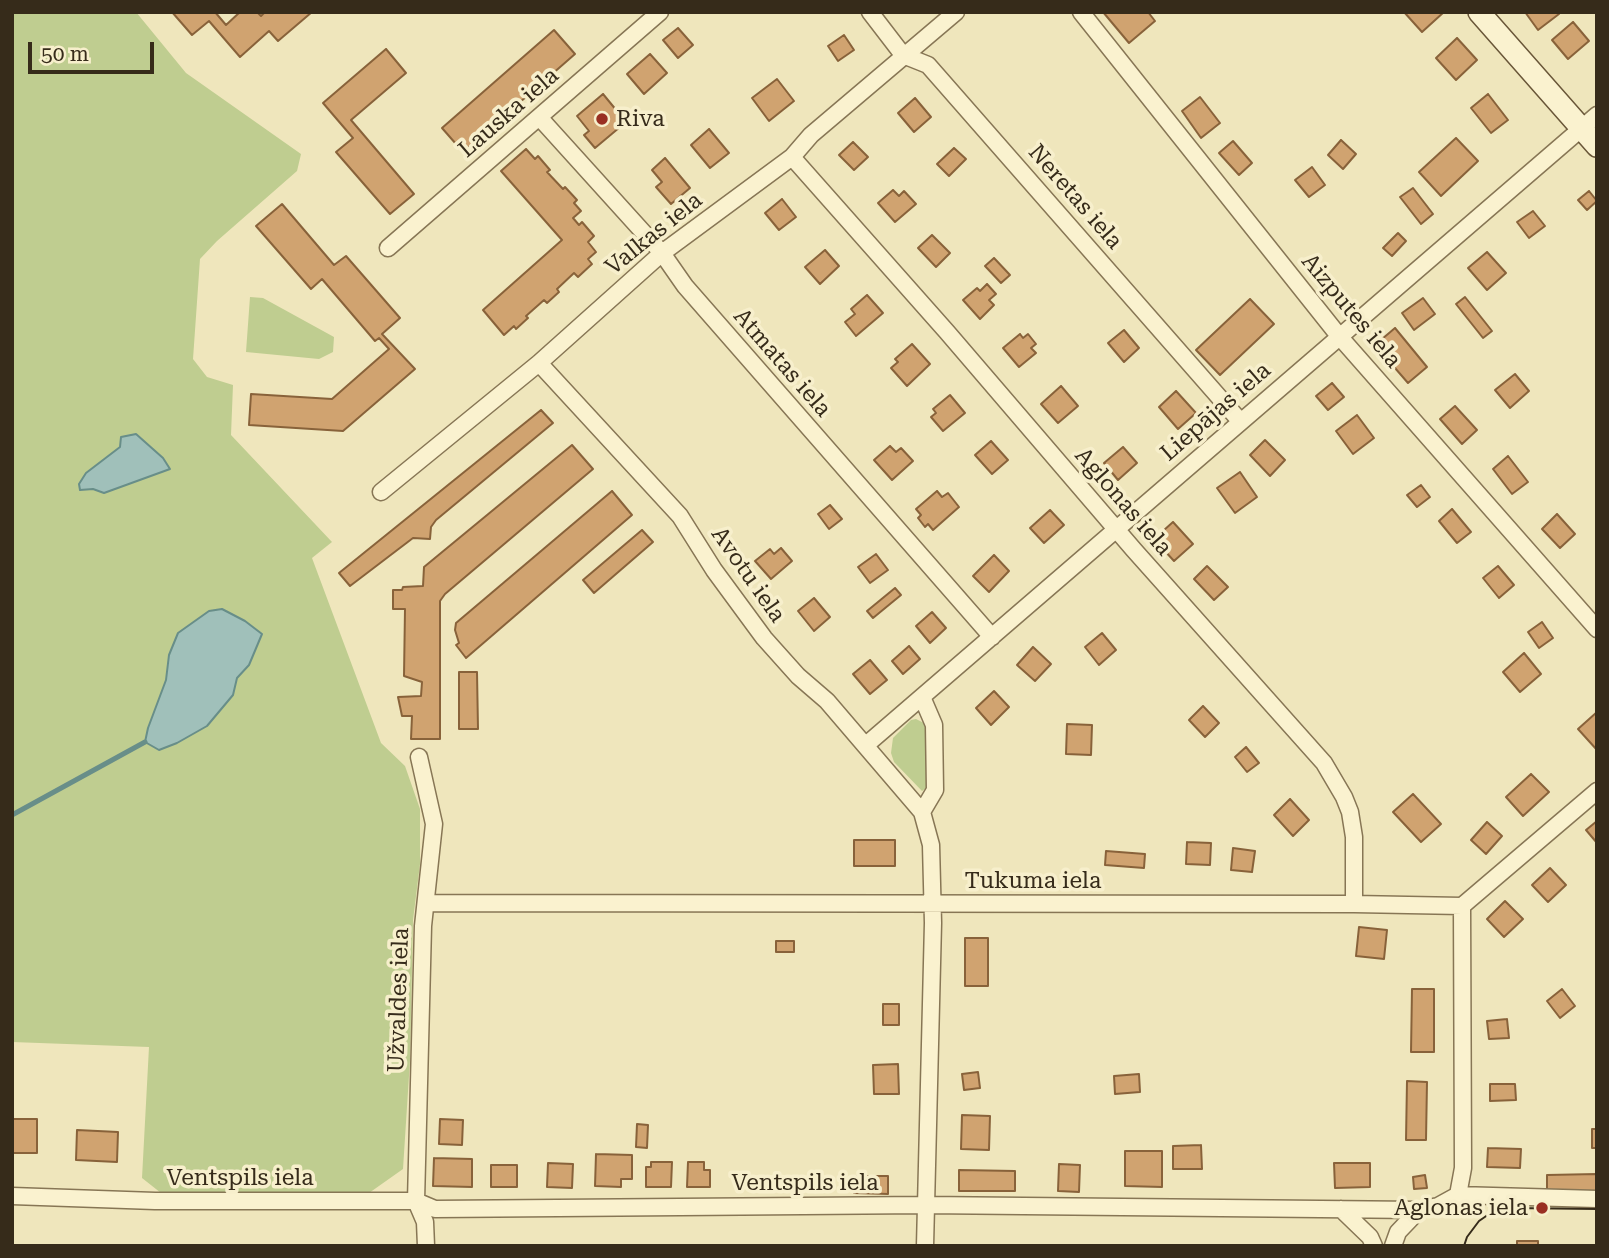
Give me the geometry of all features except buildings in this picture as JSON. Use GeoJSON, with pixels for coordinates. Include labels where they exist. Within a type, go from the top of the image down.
{"type":"FeatureCollection","features":[{"type":"Feature","properties":{"kind":"street","name":"Lauska iela"},"geometry":{"type":"LineString","coordinates":[[388,247],[660,12]]}},
{"type":"Feature","properties":{"kind":"street","name":"Neretas iela"},"geometry":{"type":"LineString","coordinates":[[870,12],[903,55],[928,65],[1240,421]]}},
{"type":"Feature","properties":{"kind":"street","name":"Valkas iela"},"geometry":{"type":"LineString","coordinates":[[381,492],[539,363],[662,253],[792,157],[811,135],[956,12]]}},
{"type":"Feature","properties":{"kind":"street","name":"Aizputes iela"},"geometry":{"type":"LineString","coordinates":[[1081,12],[1339,336],[1597,629]]}},
{"type":"Feature","properties":{"kind":"street"},"geometry":{"type":"LineString","coordinates":[[1479,12],[1589,122],[1597,146]]}},
{"type":"Feature","properties":{"kind":"street","name":"Atmatas iela"},"geometry":{"type":"LineString","coordinates":[[539,117],[662,253],[685,286],[992,637]]}},
{"type":"Feature","properties":{"kind":"street","name":"Liepājas iela"},"geometry":{"type":"LineString","coordinates":[[866,746],[1589,122]]}},
{"type":"Feature","properties":{"kind":"street","name":"Aglonas iela"},"geometry":{"type":"LineString","coordinates":[[792,157],[956,342],[1115,529],[1324,763],[1350,812],[1354,837],[1354,904]]}},
{"type":"Feature","properties":{"kind":"street","name":"Avotu iela"},"geometry":{"type":"LineString","coordinates":[[539,363],[680,516],[713,570],[764,638],[798,676],[827,701],[922,812],[931,845],[932,904],[925,1246]]}},
{"type":"Feature","properties":{"kind":"street"},"geometry":{"type":"LineString","coordinates":[[922,697],[934,725],[935,789],[922,812]]}},
{"type":"Feature","properties":{"kind":"street","name":"Užvaldes iela"},"geometry":{"type":"LineString","coordinates":[[419,757],[434,824],[423,926],[416,1201],[425,1222],[426,1246]]}},
{"type":"Feature","properties":{"kind":"street"},"geometry":{"type":"LineString","coordinates":[[1458,1195],[1463,1168],[1462,906],[1597,791]]}},
{"type":"Feature","properties":{"kind":"street","name":"Tukuma iela"},"geometry":{"type":"LineString","coordinates":[[426,903],[1462,906]]}},
{"type":"Feature","properties":{"kind":"street","name":"Ventspils iela"},"geometry":{"type":"LineString","coordinates":[[12,1196],[155,1201],[416,1201],[435,1209],[925,1205],[1419,1210],[1438,1206],[1458,1195],[1597,1199]]}},
{"type":"Feature","properties":{"kind":"street"},"geometry":{"type":"LineString","coordinates":[[1341,1209],[1370,1237],[1374,1246]]}},
{"type":"Feature","properties":{"kind":"street"},"geometry":{"type":"LineString","coordinates":[[1393,1246],[1398,1232],[1419,1210]]}},
{"type":"Feature","properties":{"kind":"green space"},"geometry":{"type":"Polygon","coordinates":[[[12,12],[136,12],[186,73],[301,154],[297,171],[200,259],[193,359],[207,377],[233,385],[231,435],[332,542],[312,558],[381,743],[405,766],[420,809],[420,864],[413,920],[410,1060],[403,1169],[369,1193],[161,1193],[142,1178],[149,1047],[12,1042],[12,12]]]}},
{"type":"Feature","properties":{"kind":"green space"},"geometry":{"type":"Polygon","coordinates":[[[250,297],[263,298],[334,337],[333,352],[319,359],[246,352],[250,297]]]}},
{"type":"Feature","properties":{"kind":"green space"},"geometry":{"type":"Polygon","coordinates":[[[916,719],[926,727],[926,788],[922,791],[894,762],[891,753],[893,738],[911,720],[916,719]]]}},
{"type":"Feature","properties":{"kind":"water"},"geometry":{"type":"Polygon","coordinates":[[[136,434],[163,458],[170,469],[104,493],[93,489],[80,490],[79,484],[86,473],[120,447],[121,437],[136,434]]]}},
{"type":"Feature","properties":{"kind":"water"},"geometry":{"type":"Polygon","coordinates":[[[222,609],[262,634],[249,665],[237,678],[233,695],[207,726],[159,750],[145,742],[166,680],[169,655],[178,633],[209,611],[222,609]]]}},
{"type":"Feature","properties":{"kind":"waterway"},"geometry":{"type":"LineString","coordinates":[[12,815],[145,742]]}},
{"type":"Feature","properties":{"kind":"tram line"},"geometry":{"type":"LineString","coordinates":[[1464,1246],[1479,1221],[1492,1212],[1511,1208],[1597,1209]]}},
{"type":"Feature","properties":{"kind":"place","name":"Riva"},"geometry":{"type":"Point","coordinates":[602,119]}},
{"type":"Feature","properties":{"kind":"place","name":"Aglonas iela"},"geometry":{"type":"Point","coordinates":[1542,1208]}}]}
